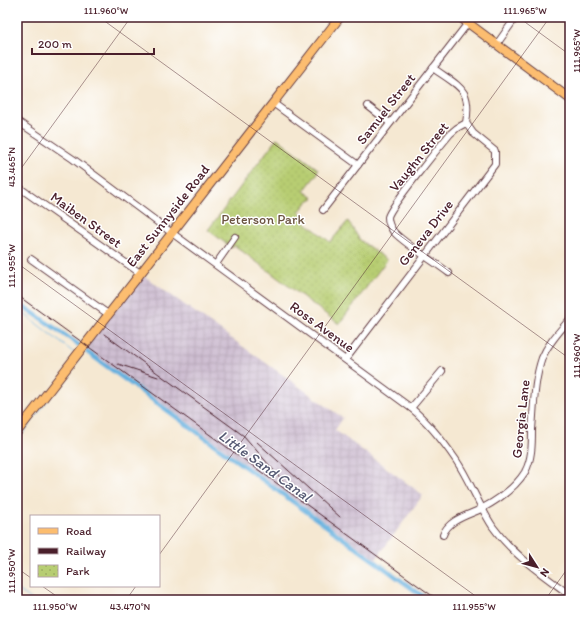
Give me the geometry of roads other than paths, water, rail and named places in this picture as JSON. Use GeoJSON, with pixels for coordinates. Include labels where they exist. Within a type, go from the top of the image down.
{"type":"FeatureCollection","features":[{"type":"Feature","properties":{"kind":"main road","name":"East Sunnyside Road"},"geometry":{"type":"LineString","coordinates":[[17,432],[340,17]]}},
{"type":"Feature","properties":{"kind":"main road"},"geometry":{"type":"LineString","coordinates":[[460,17],[570,99]]}},
{"type":"Feature","properties":{"kind":"street"},"geometry":{"type":"LineString","coordinates":[[496,44],[516,17]]}},
{"type":"Feature","properties":{"kind":"street","name":"Samuel Street"},"geometry":{"type":"LineString","coordinates":[[323,210],[468,23]]}},
{"type":"Feature","properties":{"kind":"street","name":"Vaughn Street"},"geometry":{"type":"LineString","coordinates":[[425,254],[393,232],[389,224],[389,213],[450,134],[466,123],[468,100],[464,90],[433,68]]}},
{"type":"Feature","properties":{"kind":"street"},"geometry":{"type":"LineString","coordinates":[[273,103],[358,165]]}},
{"type":"Feature","properties":{"kind":"street"},"geometry":{"type":"LineString","coordinates":[[368,106],[390,124]]}},
{"type":"Feature","properties":{"kind":"street"},"geometry":{"type":"LineString","coordinates":[[17,132],[20,123]]}},
{"type":"Feature","properties":{"kind":"street","name":"Ross Avenue"},"geometry":{"type":"LineString","coordinates":[[20,123],[73,159],[411,408],[426,421],[457,461],[493,527],[518,554],[570,595]]}},
{"type":"Feature","properties":{"kind":"street","name":"Geneva Drive"},"geometry":{"type":"LineString","coordinates":[[346,359],[495,164],[495,151],[473,133],[466,123]]}},
{"type":"Feature","properties":{"kind":"street","name":"Maiben Street"},"geometry":{"type":"LineString","coordinates":[[17,186],[140,273]]}},
{"type":"Feature","properties":{"kind":"street"},"geometry":{"type":"LineString","coordinates":[[216,264],[235,237]]}},
{"type":"Feature","properties":{"kind":"street"},"geometry":{"type":"LineString","coordinates":[[425,254],[450,273]]}},
{"type":"Feature","properties":{"kind":"street"},"geometry":{"type":"LineString","coordinates":[[31,259],[108,314]]}},
{"type":"Feature","properties":{"kind":"street","name":"Georgia Lane"},"geometry":{"type":"LineString","coordinates":[[443,535],[445,529],[451,524],[482,508],[510,490],[528,466],[532,444],[536,388],[540,366],[543,356],[552,341],[570,319]]}},
{"type":"Feature","properties":{"kind":"street"},"geometry":{"type":"LineString","coordinates":[[411,408],[442,371]]}},
{"type":"Feature","properties":{"kind":"waterway"},"geometry":{"type":"LineString","coordinates":[[17,304],[29,310],[79,345]]}},
{"type":"Feature","properties":{"kind":"waterway"},"geometry":{"type":"LineString","coordinates":[[17,305],[23,313],[73,352]]}},
{"type":"Feature","properties":{"kind":"waterway","name":"Little Sand Canal"},"geometry":{"type":"LineString","coordinates":[[87,352],[428,600]]}},
{"type":"Feature","properties":{"kind":"waterway"},"geometry":{"type":"LineString","coordinates":[[17,441],[80,357]]}},
{"type":"Feature","properties":{"kind":"waterway"},"geometry":{"type":"LineString","coordinates":[[17,589],[32,600]]}},
{"type":"Feature","properties":{"kind":"railway"},"geometry":{"type":"LineString","coordinates":[[17,295],[438,600]]}},
{"type":"Feature","properties":{"kind":"railway"},"geometry":{"type":"LineString","coordinates":[[104,334],[244,436],[289,488]]}},
{"type":"Feature","properties":{"kind":"railway"},"geometry":{"type":"LineString","coordinates":[[118,364],[158,377]]}},
{"type":"Feature","properties":{"kind":"railway"},"geometry":{"type":"LineString","coordinates":[[257,442],[340,517]]}},
{"type":"Feature","properties":{"kind":"park label","name":"Peterson Park"},"geometry":{"type":"Point","coordinates":[263,219]}}]}
